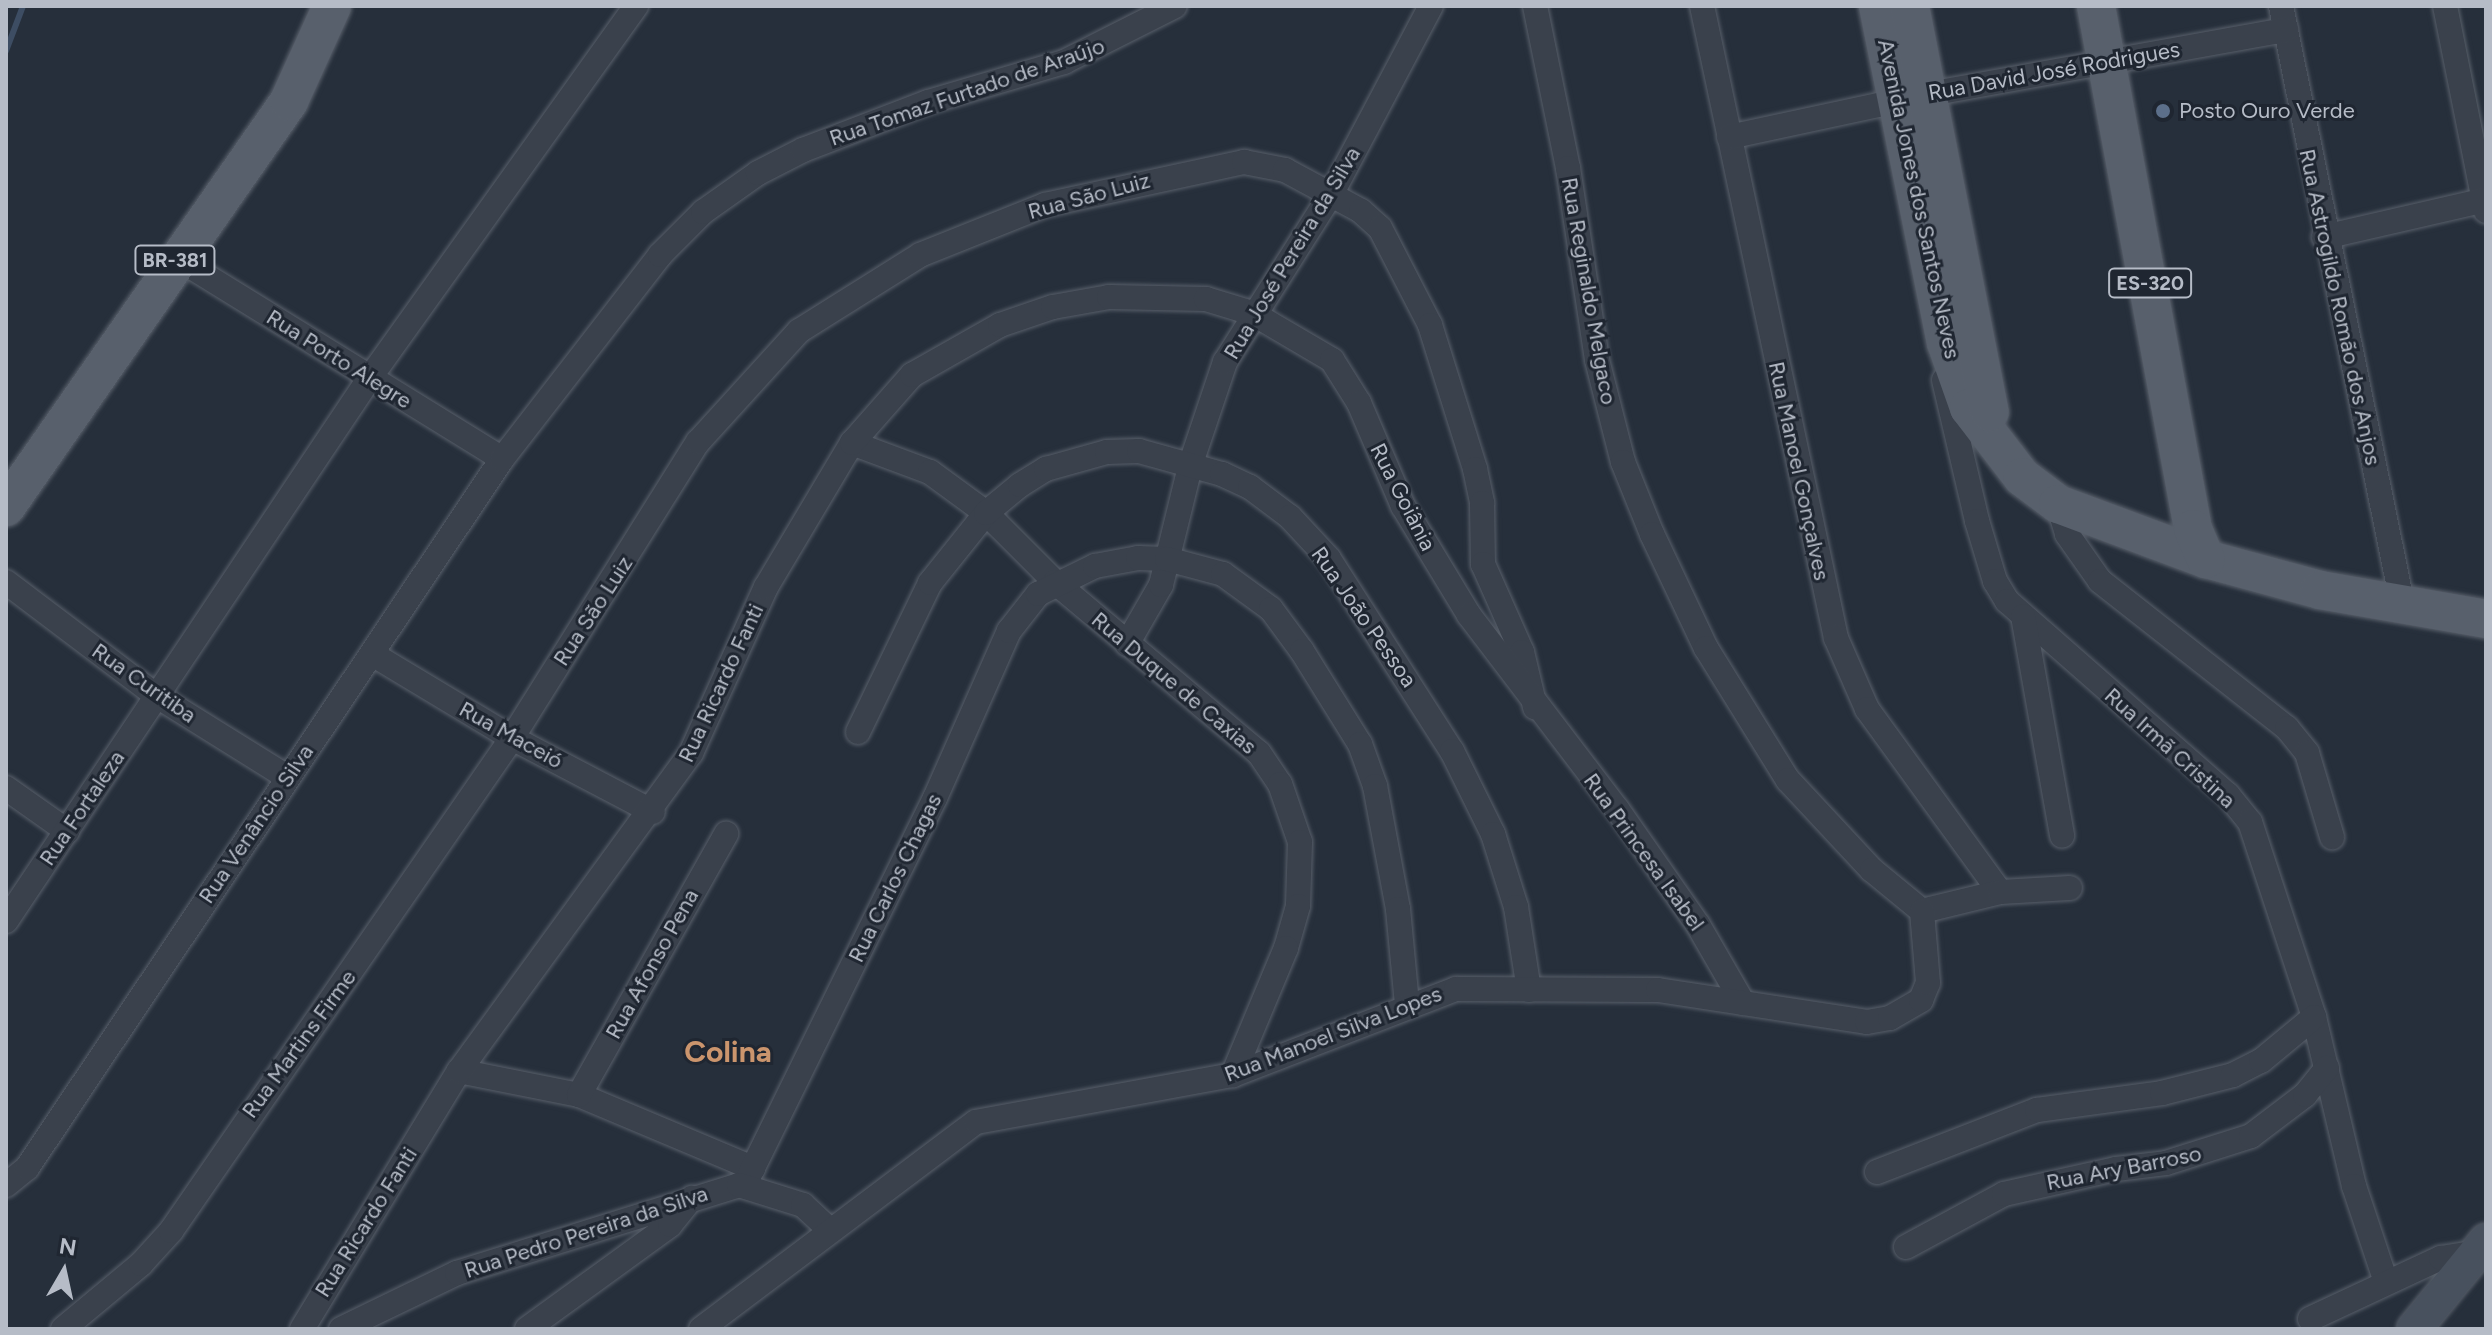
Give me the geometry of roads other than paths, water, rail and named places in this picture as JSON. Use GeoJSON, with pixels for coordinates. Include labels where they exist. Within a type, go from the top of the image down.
{"type":"FeatureCollection","features":[{"type":"Feature","properties":{"kind":"main road","name":"BR-381"},"geometry":{"type":"LineString","coordinates":[[6,507],[289,101],[332,6]]}},
{"type":"Feature","properties":{"kind":"main road","name":"Avenida Jones dos Santos Neves"},"geometry":{"type":"LineString","coordinates":[[1878,6],[1913,97]]}},
{"type":"Feature","properties":{"kind":"main road","name":"Avenida Jones dos Santos Neves"},"geometry":{"type":"LineString","coordinates":[[1910,6],[1913,97],[1960,339],[1969,408],[1990,431],[2022,477],[2058,504],[2204,558],[2403,607],[2486,619]]}},
{"type":"Feature","properties":{"kind":"main road","name":"ES-320"},"geometry":{"type":"LineString","coordinates":[[2096,6],[2188,486],[2193,529],[2204,558]]}},
{"type":"Feature","properties":{"kind":"main road"},"geometry":{"type":"LineString","coordinates":[[2188,486],[2219,542],[2276,578]]}},
{"type":"Feature","properties":{"kind":"main road"},"geometry":{"type":"LineString","coordinates":[[2414,1329],[2482,1246]]}},
{"type":"Feature","properties":{"kind":"street","name":"Rua Fortaleza"},"geometry":{"type":"LineString","coordinates":[[6,921],[369,379],[636,6]]}},
{"type":"Feature","properties":{"kind":"street","name":"Rua Tomaz Furtado de Araújo"},"geometry":{"type":"LineString","coordinates":[[502,459],[660,255],[703,212],[758,173],[876,119],[1064,62],[1175,6]]}},
{"type":"Feature","properties":{"kind":"street","name":"Rua José Pereira da Silva"},"geometry":{"type":"LineString","coordinates":[[1127,644],[1155,600],[1191,463],[1225,362],[1252,313],[1333,191],[1431,6]]}},
{"type":"Feature","properties":{"kind":"street","name":"Rua Reginaldo Melgaco"},"geometry":{"type":"LineString","coordinates":[[1535,6],[1568,168],[1597,360],[1623,462],[1652,534],[1706,648],[1788,780],[1863,860],[1922,911]]}},
{"type":"Feature","properties":{"kind":"street","name":"Rua Manoel Gonçalves"},"geometry":{"type":"LineString","coordinates":[[1702,6],[1836,638],[1867,709],[2000,892]]}},
{"type":"Feature","properties":{"kind":"street"},"geometry":{"type":"LineString","coordinates":[[2324,237],[2485,204],[2445,6]]}},
{"type":"Feature","properties":{"kind":"street","name":"Rua David José Rodrigues"},"geometry":{"type":"LineString","coordinates":[[1729,137],[1913,97],[2108,61],[2283,18]]}},
{"type":"Feature","properties":{"kind":"street","name":"Rua Astrogildo Romão dos Anjos"},"geometry":{"type":"LineString","coordinates":[[2283,18],[2324,237],[2403,607]]}},
{"type":"Feature","properties":{"kind":"street","name":"Rua São Luiz"},"geometry":{"type":"LineString","coordinates":[[512,738],[698,442],[799,331],[856,291],[920,255],[1045,205],[1155,178],[1264,163],[1333,191],[1380,228],[1430,325],[1475,469],[1482,503],[1483,564],[1522,652],[1535,707]]}},
{"type":"Feature","properties":{"kind":"street","name":"Rua Porto Alegre"},"geometry":{"type":"LineString","coordinates":[[177,258],[502,459]]}},
{"type":"Feature","properties":{"kind":"street","name":"Rua Ricardo Fanti"},"geometry":{"type":"LineString","coordinates":[[302,1329],[459,1071],[653,812],[691,753],[796,531],[852,443],[912,375],[1000,325],[1053,307],[1109,297],[1162,296],[1206,299],[1252,313]]}},
{"type":"Feature","properties":{"kind":"street","name":"Rua Goiânia"},"geometry":{"type":"LineString","coordinates":[[1252,313],[1318,347],[1347,378],[1403,506],[1469,615],[1535,707]]}},
{"type":"Feature","properties":{"kind":"street","name":"Rua Irmã Cristina"},"geometry":{"type":"LineString","coordinates":[[1960,339],[1946,390],[1977,521],[1995,581],[2023,616],[2228,795],[2250,822],[2314,1017],[2354,1186],[2386,1282]]}},
{"type":"Feature","properties":{"kind":"street","name":"Rua Duque de Caxias"},"geometry":{"type":"LineString","coordinates":[[852,443],[930,472],[986,513],[1055,582],[1259,753],[1280,784],[1296,821],[1300,876],[1294,926],[1233,1075]]}},
{"type":"Feature","properties":{"kind":"street","name":"Rua João Pessoa"},"geometry":{"type":"LineString","coordinates":[[858,732],[930,583],[986,513],[1046,469],[1075,459],[1139,451],[1191,463],[1250,487],[1290,517],[1329,559],[1391,650],[1452,751],[1493,834],[1516,907],[1529,990]]}},
{"type":"Feature","properties":{"kind":"street","name":"Rua Venâncio Silva"},"geometry":{"type":"LineString","coordinates":[[6,1185],[27,1168],[502,459]]}},
{"type":"Feature","properties":{"kind":"street"},"geometry":{"type":"LineString","coordinates":[[2058,504],[2067,534],[2100,581],[2287,728],[2307,753],[2332,837]]}},
{"type":"Feature","properties":{"kind":"street"},"geometry":{"type":"LineString","coordinates":[[1055,582],[1118,560],[1167,559],[1223,574],[1271,609],[1331,693],[1360,744],[1389,854],[1407,1004]]}},
{"type":"Feature","properties":{"kind":"street","name":"Rua Curitiba"},"geometry":{"type":"LineString","coordinates":[[6,582],[157,696],[287,777]]}},
{"type":"Feature","properties":{"kind":"street","name":"Rua Carlos Chagas"},"geometry":{"type":"LineString","coordinates":[[749,1176],[935,798],[984,679],[1009,631],[1038,594],[1055,582]]}},
{"type":"Feature","properties":{"kind":"street"},"geometry":{"type":"LineString","coordinates":[[2023,616],[2062,836]]}},
{"type":"Feature","properties":{"kind":"street","name":"Rua Maceió"},"geometry":{"type":"LineString","coordinates":[[372,654],[512,738],[653,812]]}},
{"type":"Feature","properties":{"kind":"street","name":"Rua Princesa Isabel"},"geometry":{"type":"LineString","coordinates":[[1535,707],[1635,834],[1698,925],[1743,1003]]}},
{"type":"Feature","properties":{"kind":"street","name":"Rua Martins Firme"},"geometry":{"type":"LineString","coordinates":[[63,1329],[159,1247],[512,738]]}},
{"type":"Feature","properties":{"kind":"street"},"geometry":{"type":"LineString","coordinates":[[6,788],[67,831]]}},
{"type":"Feature","properties":{"kind":"street","name":"Rua Afonso Pena"},"geometry":{"type":"LineString","coordinates":[[579,1095],[726,834]]}},
{"type":"Feature","properties":{"kind":"street"},"geometry":{"type":"LineString","coordinates":[[1922,911],[2000,892],[2070,888]]}},
{"type":"Feature","properties":{"kind":"street","name":"Rua Manoel Silva Lopes"},"geometry":{"type":"LineString","coordinates":[[701,1329],[976,1122],[1233,1075],[1407,1004],[1456,989],[1658,990],[1867,1022],[1908,1011],[1921,1000],[1928,983],[1922,911]]}},
{"type":"Feature","properties":{"kind":"street"},"geometry":{"type":"LineString","coordinates":[[1877,1172],[2037,1110],[2162,1093],[2233,1075],[2261,1061],[2314,1017]]}},
{"type":"Feature","properties":{"kind":"street","name":"Rua Ary Barroso"},"geometry":{"type":"LineString","coordinates":[[1906,1247],[2021,1189],[2166,1163],[2251,1136],[2305,1095],[2327,1068]]}},
{"type":"Feature","properties":{"kind":"street"},"geometry":{"type":"LineString","coordinates":[[459,1071],[579,1095],[803,1205],[830,1230]]}},
{"type":"Feature","properties":{"kind":"street"},"geometry":{"type":"LineString","coordinates":[[6,1204],[27,1168]]}},
{"type":"Feature","properties":{"kind":"street","name":"Rua Pedro Pereira da Silva"},"geometry":{"type":"LineString","coordinates":[[341,1329],[457,1273],[692,1198],[749,1176]]}},
{"type":"Feature","properties":{"kind":"street"},"geometry":{"type":"LineString","coordinates":[[527,1329],[670,1225],[692,1198]]}},
{"type":"Feature","properties":{"kind":"street"},"geometry":{"type":"LineString","coordinates":[[2310,1319],[2441,1258],[2482,1246]]}},
{"type":"Feature","properties":{"kind":"waterway"},"geometry":{"type":"LineString","coordinates":[[6,51],[23,6]]}},
{"type":"Feature","properties":{"kind":"place","name":"Posto Ouro Verde"},"geometry":{"type":"Point","coordinates":[2163,111]}},
{"type":"Feature","properties":{"kind":"district","name":"Colina"},"geometry":{"type":"Point","coordinates":[728,1052]}}]}
